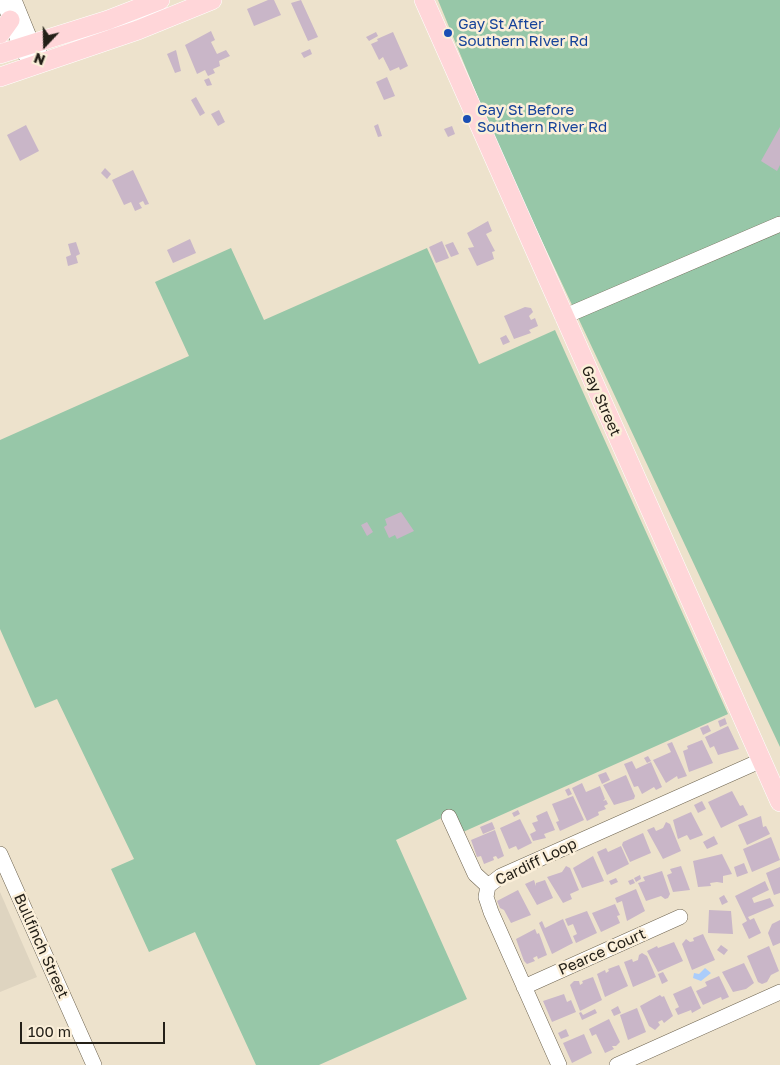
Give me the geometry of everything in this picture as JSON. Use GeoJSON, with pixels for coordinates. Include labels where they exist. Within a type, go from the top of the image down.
{"type":"FeatureCollection","features":[{"type":"Feature","properties":{"kind":"main road"},"geometry":{"type":"LineString","coordinates":[[0,54],[108,20],[160,0]]}},
{"type":"Feature","properties":{"kind":"main road"},"geometry":{"type":"LineString","coordinates":[[0,76],[138,30],[212,0]]}},
{"type":"Feature","properties":{"kind":"main road","name":"Gay Street"},"geometry":{"type":"LineString","coordinates":[[424,0],[563,317],[780,802]]}},
{"type":"Feature","properties":{"kind":"street"},"geometry":{"type":"LineString","coordinates":[[3,0],[5,27],[27,46],[38,63]]}},
{"type":"Feature","properties":{"kind":"street"},"geometry":{"type":"LineString","coordinates":[[14,0],[27,46]]}},
{"type":"Feature","properties":{"kind":"street"},"geometry":{"type":"LineString","coordinates":[[563,317],[780,224]]}},
{"type":"Feature","properties":{"kind":"street","name":"Cardiff Loop"},"geometry":{"type":"LineString","coordinates":[[559,1065],[491,912],[486,897],[488,886],[502,876],[762,760]]}},
{"type":"Feature","properties":{"kind":"street"},"geometry":{"type":"LineString","coordinates":[[449,817],[474,874],[488,886]]}},
{"type":"Feature","properties":{"kind":"street","name":"Bullfinch Street"},"geometry":{"type":"LineString","coordinates":[[0,854],[94,1065]]}},
{"type":"Feature","properties":{"kind":"street","name":"Pearce Court"},"geometry":{"type":"LineString","coordinates":[[524,987],[680,916]]}},
{"type":"Feature","properties":{"kind":"street"},"geometry":{"type":"LineString","coordinates":[[617,1065],[780,992]]}},
{"type":"Feature","properties":{"kind":"shaded area"},"geometry":{"type":"Polygon","coordinates":[[[0,892],[37,977],[0,992],[0,892]]]}},
{"type":"Feature","properties":{"kind":"green space"},"geometry":{"type":"Polygon","coordinates":[[[438,0],[780,0],[780,747],[502,156],[438,0]]]}},
{"type":"Feature","properties":{"kind":"green space"},"geometry":{"type":"Polygon","coordinates":[[[231,248],[264,320],[427,248],[479,364],[555,330],[728,714],[463,832],[454,812],[396,840],[467,999],[319,1065],[256,1065],[195,932],[149,952],[111,869],[134,859],[57,699],[35,708],[0,629],[0,440],[189,356],[155,282],[231,248]]]}},
{"type":"Feature","properties":{"kind":"water"},"geometry":{"type":"Polygon","coordinates":[[[705,968],[711,973],[701,981],[693,978],[694,973],[699,974],[705,968]]]}},
{"type":"Feature","properties":{"kind":"building"},"geometry":{"type":"Polygon","coordinates":[[[268,0],[274,0],[281,15],[254,26],[247,9],[268,0]]]}},
{"type":"Feature","properties":{"kind":"building"},"geometry":{"type":"Polygon","coordinates":[[[301,0],[318,37],[308,41],[291,3],[301,0]]]}},
{"type":"Feature","properties":{"kind":"building"},"geometry":{"type":"Polygon","coordinates":[[[211,31],[215,40],[211,42],[217,54],[226,50],[230,56],[219,61],[220,66],[213,69],[215,73],[208,76],[205,70],[197,74],[185,45],[211,31]]]}},
{"type":"Feature","properties":{"kind":"building"},"geometry":{"type":"Polygon","coordinates":[[[376,32],[378,36],[369,41],[366,37],[376,32]]]}},
{"type":"Feature","properties":{"kind":"building"},"geometry":{"type":"Polygon","coordinates":[[[393,32],[408,66],[400,70],[399,67],[390,71],[383,57],[379,60],[371,44],[378,41],[377,39],[393,32]]]}},
{"type":"Feature","properties":{"kind":"building"},"geometry":{"type":"Polygon","coordinates":[[[310,49],[312,54],[304,58],[301,53],[310,49]]]}},
{"type":"Feature","properties":{"kind":"building"},"geometry":{"type":"Polygon","coordinates":[[[176,50],[181,71],[175,73],[167,54],[176,50]]]}},
{"type":"Feature","properties":{"kind":"building"},"geometry":{"type":"Polygon","coordinates":[[[387,77],[395,96],[384,100],[376,82],[387,77]]]}},
{"type":"Feature","properties":{"kind":"building"},"geometry":{"type":"Polygon","coordinates":[[[209,78],[212,85],[207,86],[204,80],[209,78]]]}},
{"type":"Feature","properties":{"kind":"building"},"geometry":{"type":"Polygon","coordinates":[[[196,97],[205,113],[200,116],[191,100],[196,97]]]}},
{"type":"Feature","properties":{"kind":"building"},"geometry":{"type":"Polygon","coordinates":[[[219,110],[225,122],[218,126],[211,114],[219,110]]]}},
{"type":"Feature","properties":{"kind":"building"},"geometry":{"type":"Polygon","coordinates":[[[378,124],[382,136],[378,137],[374,126],[378,124]]]}},
{"type":"Feature","properties":{"kind":"building"},"geometry":{"type":"Polygon","coordinates":[[[26,125],[39,151],[20,161],[7,135],[26,125]]]}},
{"type":"Feature","properties":{"kind":"building"},"geometry":{"type":"Polygon","coordinates":[[[452,126],[455,134],[448,137],[444,129],[452,126]]]}},
{"type":"Feature","properties":{"kind":"building"},"geometry":{"type":"Polygon","coordinates":[[[780,127],[780,165],[777,171],[761,161],[780,127]]]}},
{"type":"Feature","properties":{"kind":"building"},"geometry":{"type":"Polygon","coordinates":[[[105,168],[111,174],[107,179],[101,173],[105,168]]]}},
{"type":"Feature","properties":{"kind":"building"},"geometry":{"type":"Polygon","coordinates":[[[133,170],[149,204],[145,205],[143,201],[139,203],[142,208],[135,211],[131,202],[124,205],[112,180],[133,170]]]}},
{"type":"Feature","properties":{"kind":"building"},"geometry":{"type":"Polygon","coordinates":[[[488,221],[492,231],[486,234],[495,251],[492,252],[494,259],[477,266],[468,248],[474,247],[467,233],[488,221]]]}},
{"type":"Feature","properties":{"kind":"building"},"geometry":{"type":"Polygon","coordinates":[[[190,239],[196,253],[173,263],[167,250],[190,239]]]}},
{"type":"Feature","properties":{"kind":"building"},"geometry":{"type":"Polygon","coordinates":[[[442,241],[449,258],[436,263],[429,247],[442,241]]]}},
{"type":"Feature","properties":{"kind":"building"},"geometry":{"type":"Polygon","coordinates":[[[76,242],[80,254],[76,256],[78,263],[68,266],[66,257],[71,255],[68,244],[76,242]]]}},
{"type":"Feature","properties":{"kind":"building"},"geometry":{"type":"Polygon","coordinates":[[[453,242],[459,254],[451,257],[445,245],[453,242]]]}},
{"type":"Feature","properties":{"kind":"building"},"geometry":{"type":"Polygon","coordinates":[[[525,307],[531,308],[533,312],[529,316],[531,320],[535,318],[538,326],[529,330],[531,333],[514,339],[504,316],[525,307]]]}},
{"type":"Feature","properties":{"kind":"building"},"geometry":{"type":"Polygon","coordinates":[[[506,335],[510,342],[503,345],[500,338],[506,335]]]}},
{"type":"Feature","properties":{"kind":"building"},"geometry":{"type":"Polygon","coordinates":[[[401,512],[414,531],[397,539],[395,535],[389,538],[384,527],[387,525],[385,519],[401,512]]]}},
{"type":"Feature","properties":{"kind":"building"},"geometry":{"type":"Polygon","coordinates":[[[367,522],[373,532],[367,536],[361,525],[367,522]]]}},
{"type":"Feature","properties":{"kind":"building"},"geometry":{"type":"Polygon","coordinates":[[[725,718],[727,724],[720,727],[718,721],[725,718]]]}},
{"type":"Feature","properties":{"kind":"building"},"geometry":{"type":"Polygon","coordinates":[[[708,725],[711,731],[703,735],[700,728],[708,725]]]}},
{"type":"Feature","properties":{"kind":"building"},"geometry":{"type":"Polygon","coordinates":[[[728,726],[739,749],[718,755],[714,746],[710,748],[705,737],[728,726]]]}},
{"type":"Feature","properties":{"kind":"building"},"geometry":{"type":"Polygon","coordinates":[[[702,740],[713,763],[689,772],[683,751],[688,749],[687,746],[702,740]]]}},
{"type":"Feature","properties":{"kind":"building"},"geometry":{"type":"Polygon","coordinates":[[[672,742],[687,776],[678,779],[677,776],[666,783],[653,760],[671,752],[667,744],[672,742]]]}},
{"type":"Feature","properties":{"kind":"building"},"geometry":{"type":"Polygon","coordinates":[[[648,756],[651,761],[647,763],[644,758],[648,756]]]}},
{"type":"Feature","properties":{"kind":"building"},"geometry":{"type":"Polygon","coordinates":[[[632,761],[636,769],[651,762],[662,787],[656,790],[654,787],[642,794],[638,786],[634,787],[624,764],[632,761]]]}},
{"type":"Feature","properties":{"kind":"building"},"geometry":{"type":"Polygon","coordinates":[[[606,772],[610,780],[602,784],[598,775],[606,772]]]}},
{"type":"Feature","properties":{"kind":"building"},"geometry":{"type":"Polygon","coordinates":[[[626,775],[635,796],[634,799],[614,805],[603,785],[626,775]]]}},
{"type":"Feature","properties":{"kind":"building"},"geometry":{"type":"Polygon","coordinates":[[[582,783],[586,792],[600,786],[605,799],[603,801],[606,800],[608,804],[604,806],[606,809],[598,812],[599,815],[587,821],[572,788],[582,783]]]}},
{"type":"Feature","properties":{"kind":"building"},"geometry":{"type":"Polygon","coordinates":[[[569,788],[572,794],[568,796],[565,790],[569,788]]]}},
{"type":"Feature","properties":{"kind":"building"},"geometry":{"type":"Polygon","coordinates":[[[732,791],[740,806],[743,805],[748,815],[721,828],[708,802],[732,791]]]}},
{"type":"Feature","properties":{"kind":"building"},"geometry":{"type":"Polygon","coordinates":[[[573,796],[584,820],[560,831],[556,822],[559,821],[552,804],[573,796]]]}},
{"type":"Feature","properties":{"kind":"building"},"geometry":{"type":"Polygon","coordinates":[[[702,801],[706,809],[698,813],[694,805],[702,801]]]}},
{"type":"Feature","properties":{"kind":"building"},"geometry":{"type":"Polygon","coordinates":[[[518,810],[520,814],[514,817],[512,813],[518,810]]]}},
{"type":"Feature","properties":{"kind":"building"},"geometry":{"type":"Polygon","coordinates":[[[547,811],[555,830],[544,834],[546,838],[533,841],[530,834],[536,831],[532,823],[538,821],[536,816],[547,811]]]}},
{"type":"Feature","properties":{"kind":"building"},"geometry":{"type":"Polygon","coordinates":[[[691,812],[703,835],[690,840],[687,835],[678,839],[673,820],[691,812]]]}},
{"type":"Feature","properties":{"kind":"building"},"geometry":{"type":"Polygon","coordinates":[[[761,816],[763,827],[766,826],[770,834],[747,845],[738,825],[761,816]]]}},
{"type":"Feature","properties":{"kind":"building"},"geometry":{"type":"Polygon","coordinates":[[[520,819],[532,843],[518,850],[516,846],[509,849],[500,828],[520,819]]]}},
{"type":"Feature","properties":{"kind":"building"},"geometry":{"type":"Polygon","coordinates":[[[492,822],[495,829],[483,834],[480,827],[492,822]]]}},
{"type":"Feature","properties":{"kind":"building"},"geometry":{"type":"Polygon","coordinates":[[[666,822],[670,824],[681,851],[663,859],[647,830],[654,827],[656,831],[663,828],[666,822]]]}},
{"type":"Feature","properties":{"kind":"building"},"geometry":{"type":"Polygon","coordinates":[[[495,830],[504,856],[498,859],[496,856],[493,857],[494,860],[484,864],[481,856],[477,857],[471,840],[495,830]]]}},
{"type":"Feature","properties":{"kind":"building"},"geometry":{"type":"Polygon","coordinates":[[[643,833],[651,853],[630,862],[622,845],[623,842],[643,833]]]}},
{"type":"Feature","properties":{"kind":"building"},"geometry":{"type":"Polygon","coordinates":[[[714,836],[718,844],[707,849],[703,842],[714,836]]]}},
{"type":"Feature","properties":{"kind":"building"},"geometry":{"type":"Polygon","coordinates":[[[771,837],[780,860],[752,872],[743,849],[771,837]]]}},
{"type":"Feature","properties":{"kind":"building"},"geometry":{"type":"Polygon","coordinates":[[[621,846],[629,864],[607,875],[597,852],[606,848],[608,852],[621,846]]]}},
{"type":"Feature","properties":{"kind":"building"},"geometry":{"type":"Polygon","coordinates":[[[722,854],[732,874],[723,876],[723,883],[710,883],[711,886],[698,887],[693,861],[722,854]]]}},
{"type":"Feature","properties":{"kind":"building"},"geometry":{"type":"Polygon","coordinates":[[[593,856],[604,881],[582,888],[573,868],[593,856]]]}},
{"type":"Feature","properties":{"kind":"building"},"geometry":{"type":"Polygon","coordinates":[[[744,863],[748,873],[737,877],[734,867],[744,863]]]}},
{"type":"Feature","properties":{"kind":"building"},"geometry":{"type":"Polygon","coordinates":[[[566,866],[570,868],[579,890],[570,894],[572,899],[563,903],[547,877],[562,872],[566,866]]]}},
{"type":"Feature","properties":{"kind":"building"},"geometry":{"type":"Polygon","coordinates":[[[681,866],[690,890],[673,892],[667,875],[672,873],[670,869],[681,866]]]}},
{"type":"Feature","properties":{"kind":"building"},"geometry":{"type":"Polygon","coordinates":[[[780,867],[780,893],[774,895],[766,873],[780,867]]]}},
{"type":"Feature","properties":{"kind":"building"},"geometry":{"type":"Polygon","coordinates":[[[662,871],[670,894],[668,898],[665,899],[661,896],[646,901],[638,883],[645,881],[643,877],[662,871]]]}},
{"type":"Feature","properties":{"kind":"building"},"geometry":{"type":"Polygon","coordinates":[[[640,875],[641,879],[636,882],[634,878],[640,875]]]}},
{"type":"Feature","properties":{"kind":"building"},"geometry":{"type":"Polygon","coordinates":[[[616,878],[618,882],[611,885],[609,881],[616,878]]]}},
{"type":"Feature","properties":{"kind":"building"},"geometry":{"type":"Polygon","coordinates":[[[633,879],[635,883],[630,885],[628,881],[633,879]]]}},
{"type":"Feature","properties":{"kind":"building"},"geometry":{"type":"Polygon","coordinates":[[[534,880],[536,886],[536,883],[545,880],[553,898],[537,905],[525,884],[534,880]]]}},
{"type":"Feature","properties":{"kind":"building"},"geometry":{"type":"Polygon","coordinates":[[[765,881],[769,890],[752,898],[754,903],[770,898],[774,906],[748,917],[750,920],[754,918],[761,933],[749,939],[742,924],[747,921],[735,896],[765,881]]]}},
{"type":"Feature","properties":{"kind":"building"},"geometry":{"type":"Polygon","coordinates":[[[636,889],[645,911],[627,921],[622,901],[617,903],[615,898],[636,889]]]}},
{"type":"Feature","properties":{"kind":"building"},"geometry":{"type":"Polygon","coordinates":[[[518,890],[531,915],[511,923],[497,901],[518,890]]]}},
{"type":"Feature","properties":{"kind":"building"},"geometry":{"type":"Polygon","coordinates":[[[724,895],[728,902],[722,905],[719,898],[724,895]]]}},
{"type":"Feature","properties":{"kind":"building"},"geometry":{"type":"Polygon","coordinates":[[[615,904],[620,915],[617,916],[620,923],[601,932],[592,913],[615,904]]]}},
{"type":"Feature","properties":{"kind":"building"},"geometry":{"type":"Polygon","coordinates":[[[709,910],[731,911],[733,934],[708,933],[709,910]]]}},
{"type":"Feature","properties":{"kind":"building"},"geometry":{"type":"Polygon","coordinates":[[[587,911],[597,933],[576,943],[573,936],[577,934],[573,924],[568,926],[565,919],[587,911]]]}},
{"type":"Feature","properties":{"kind":"building"},"geometry":{"type":"Polygon","coordinates":[[[563,919],[573,943],[552,954],[539,923],[542,921],[545,928],[563,919]]]}},
{"type":"Feature","properties":{"kind":"building"},"geometry":{"type":"Polygon","coordinates":[[[780,920],[780,943],[773,946],[768,933],[772,924],[780,920]]]}},
{"type":"Feature","properties":{"kind":"building"},"geometry":{"type":"Polygon","coordinates":[[[535,929],[537,934],[539,933],[547,955],[538,959],[537,956],[533,958],[535,961],[527,964],[524,961],[516,939],[535,929]]]}},
{"type":"Feature","properties":{"kind":"building"},"geometry":{"type":"Polygon","coordinates":[[[703,934],[715,960],[692,970],[682,944],[686,939],[690,942],[694,941],[693,938],[703,934]]]}},
{"type":"Feature","properties":{"kind":"building"},"geometry":{"type":"Polygon","coordinates":[[[674,942],[683,961],[658,972],[647,951],[657,946],[658,948],[674,942]]]}},
{"type":"Feature","properties":{"kind":"building"},"geometry":{"type":"Polygon","coordinates":[[[721,945],[728,950],[724,955],[717,950],[721,945]]]}},
{"type":"Feature","properties":{"kind":"building"},"geometry":{"type":"Polygon","coordinates":[[[769,946],[779,971],[771,975],[767,982],[762,984],[758,982],[747,956],[769,946]]]}},
{"type":"Feature","properties":{"kind":"building"},"geometry":{"type":"Polygon","coordinates":[[[642,953],[647,956],[656,977],[633,987],[624,962],[632,959],[633,962],[638,960],[639,955],[642,953]]]}},
{"type":"Feature","properties":{"kind":"building"},"geometry":{"type":"Polygon","coordinates":[[[744,963],[754,983],[746,989],[733,992],[722,972],[744,963]]]}},
{"type":"Feature","properties":{"kind":"building"},"geometry":{"type":"Polygon","coordinates":[[[619,965],[628,986],[605,997],[597,974],[605,970],[606,973],[609,971],[608,969],[619,965]]]}},
{"type":"Feature","properties":{"kind":"building"},"geometry":{"type":"Polygon","coordinates":[[[663,972],[668,981],[662,984],[658,974],[663,972]]]}},
{"type":"Feature","properties":{"kind":"building"},"geometry":{"type":"Polygon","coordinates":[[[719,976],[729,997],[722,1000],[721,997],[703,1005],[696,991],[707,986],[705,982],[719,976]]]}},
{"type":"Feature","properties":{"kind":"building"},"geometry":{"type":"Polygon","coordinates":[[[593,977],[602,1000],[580,1011],[570,985],[574,981],[579,981],[580,985],[583,983],[582,981],[593,977]]]}},
{"type":"Feature","properties":{"kind":"building"},"geometry":{"type":"Polygon","coordinates":[[[691,986],[701,1008],[692,1013],[691,1010],[678,1015],[675,1009],[679,1007],[673,994],[691,986]]]}},
{"type":"Feature","properties":{"kind":"building"},"geometry":{"type":"Polygon","coordinates":[[[564,994],[567,1002],[571,1000],[576,1012],[552,1022],[543,1001],[564,994]]]}},
{"type":"Feature","properties":{"kind":"building"},"geometry":{"type":"Polygon","coordinates":[[[660,995],[664,996],[673,1016],[664,1023],[662,1020],[658,1022],[660,1025],[655,1030],[649,1026],[640,1006],[660,995]]]}},
{"type":"Feature","properties":{"kind":"building"},"geometry":{"type":"Polygon","coordinates":[[[618,1006],[621,1013],[614,1016],[611,1010],[618,1006]]]}},
{"type":"Feature","properties":{"kind":"building"},"geometry":{"type":"Polygon","coordinates":[[[637,1008],[646,1032],[628,1040],[620,1015],[637,1008]]]}},
{"type":"Feature","properties":{"kind":"building"},"geometry":{"type":"Polygon","coordinates":[[[595,1009],[597,1013],[582,1020],[579,1013],[581,1012],[583,1015],[595,1009]]]}},
{"type":"Feature","properties":{"kind":"building"},"geometry":{"type":"Polygon","coordinates":[[[609,1019],[620,1042],[616,1046],[612,1046],[614,1049],[605,1053],[596,1034],[592,1036],[589,1029],[609,1019]]]}},
{"type":"Feature","properties":{"kind":"building"},"geometry":{"type":"Polygon","coordinates":[[[566,1029],[569,1036],[561,1039],[558,1033],[566,1029]]]}},
{"type":"Feature","properties":{"kind":"building"},"geometry":{"type":"Polygon","coordinates":[[[584,1034],[592,1053],[572,1063],[563,1043],[584,1034]]]}},
{"type":"Feature","properties":{"kind":"place","name":"Gay St After Southern River Rd"},"geometry":{"type":"Point","coordinates":[448,33]}},
{"type":"Feature","properties":{"kind":"place","name":"Gay St Before Southern River Rd"},"geometry":{"type":"Point","coordinates":[467,119]}}]}
